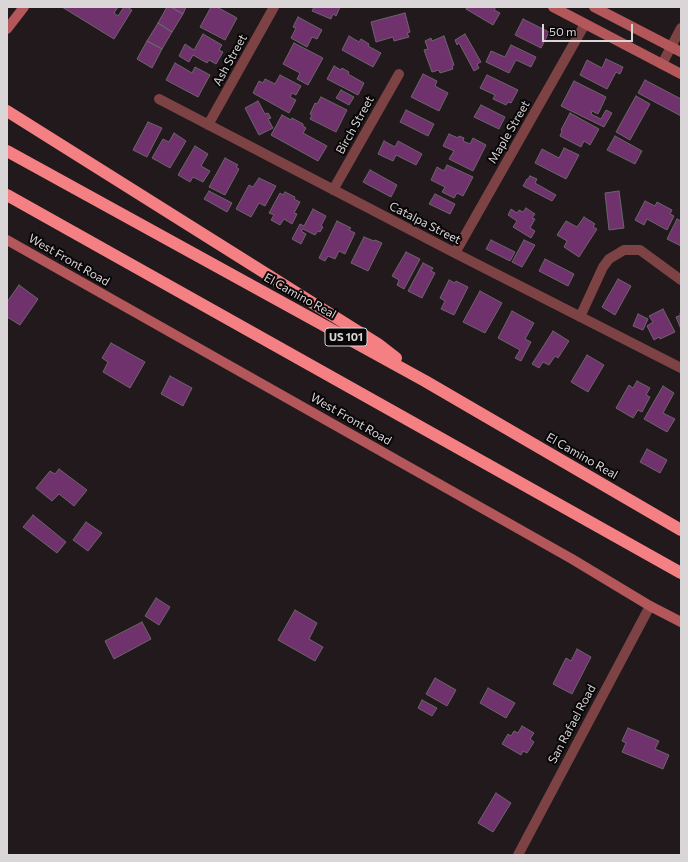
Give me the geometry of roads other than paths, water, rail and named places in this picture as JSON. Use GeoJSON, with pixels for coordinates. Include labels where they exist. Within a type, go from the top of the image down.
{"type":"FeatureCollection","features":[{"type":"Feature","properties":{"kind":"highway"},"geometry":{"type":"LineString","coordinates":[[7,111],[378,344],[425,381]]}},
{"type":"Feature","properties":{"kind":"highway","name":"El Camino Real"},"geometry":{"type":"LineString","coordinates":[[7,151],[425,381],[681,530]]}},
{"type":"Feature","properties":{"kind":"highway"},"geometry":{"type":"LineString","coordinates":[[7,195],[681,574]]}},
{"type":"Feature","properties":{"kind":"street"},"geometry":{"type":"LineString","coordinates":[[7,29],[24,7]]}},
{"type":"Feature","properties":{"kind":"street","name":"Ash Street"},"geometry":{"type":"LineString","coordinates":[[208,125],[274,7]]}},
{"type":"Feature","properties":{"kind":"street"},"geometry":{"type":"LineString","coordinates":[[553,7],[681,74]]}},
{"type":"Feature","properties":{"kind":"street"},"geometry":{"type":"LineString","coordinates":[[594,7],[681,52]]}},
{"type":"Feature","properties":{"kind":"street","name":"Maple Street"},"geometry":{"type":"LineString","coordinates":[[455,253],[585,24]]}},
{"type":"Feature","properties":{"kind":"street"},"geometry":{"type":"LineString","coordinates":[[662,64],[681,28]]}},
{"type":"Feature","properties":{"kind":"street","name":"Birch Street"},"geometry":{"type":"LineString","coordinates":[[333,190],[399,74]]}},
{"type":"Feature","properties":{"kind":"street","name":"Catalpa Street"},"geometry":{"type":"LineString","coordinates":[[158,99],[681,368]]}},
{"type":"Feature","properties":{"kind":"street","name":"West Front Road"},"geometry":{"type":"LineString","coordinates":[[7,240],[572,559],[650,606],[681,622]]}},
{"type":"Feature","properties":{"kind":"street"},"geometry":{"type":"LineString","coordinates":[[580,317],[603,267],[609,259],[624,250],[640,250],[681,280]]}},
{"type":"Feature","properties":{"kind":"street","name":"San Rafael Road"},"geometry":{"type":"LineString","coordinates":[[518,855],[650,606]]}}]}
